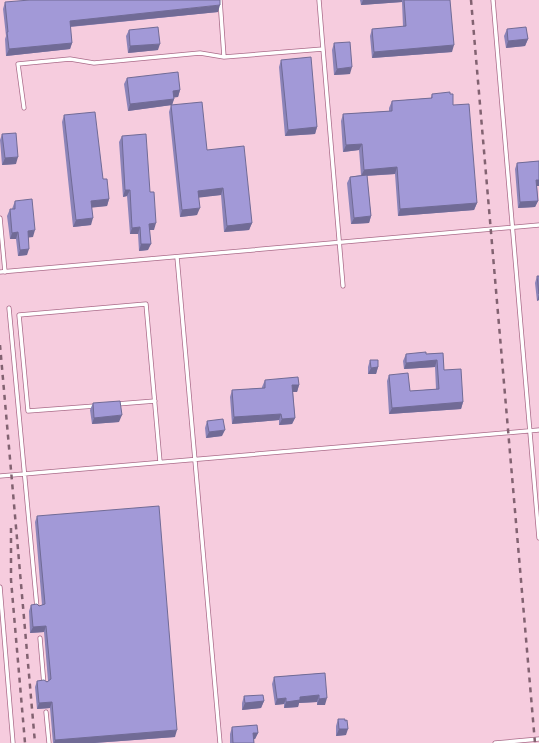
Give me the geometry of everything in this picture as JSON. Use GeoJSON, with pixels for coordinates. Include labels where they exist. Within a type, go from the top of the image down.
{"type":"FeatureCollection","features":[{"type":"Feature","properties":{"kind":"lane"},"geometry":{"type":"LineString","coordinates":[[220,0],[224,57]]}},
{"type":"Feature","properties":{"kind":"lane"},"geometry":{"type":"LineString","coordinates":[[319,0],[343,286]]}},
{"type":"Feature","properties":{"kind":"lane"},"geometry":{"type":"LineString","coordinates":[[493,0],[539,538]]}},
{"type":"Feature","properties":{"kind":"lane"},"geometry":{"type":"LineString","coordinates":[[24,108],[18,64],[70,59],[94,63],[200,53],[224,57],[323,49]]}},
{"type":"Feature","properties":{"kind":"lane"},"geometry":{"type":"LineString","coordinates":[[0,218],[5,272]]}},
{"type":"Feature","properties":{"kind":"lane"},"geometry":{"type":"LineString","coordinates":[[0,272],[539,225]]}},
{"type":"Feature","properties":{"kind":"lane"},"geometry":{"type":"LineString","coordinates":[[177,257],[220,743]]}},
{"type":"Feature","properties":{"kind":"lane"},"geometry":{"type":"LineString","coordinates":[[99,405],[28,412],[19,315],[146,304],[160,462]]}},
{"type":"Feature","properties":{"kind":"lane"},"geometry":{"type":"LineString","coordinates":[[9,308],[37,609]]}},
{"type":"Feature","properties":{"kind":"lane"},"geometry":{"type":"LineString","coordinates":[[115,404],[155,401]]}},
{"type":"Feature","properties":{"kind":"lane"},"geometry":{"type":"LineString","coordinates":[[0,476],[539,430]]}},
{"type":"Feature","properties":{"kind":"lane"},"geometry":{"type":"LineString","coordinates":[[0,587],[13,743]]}},
{"type":"Feature","properties":{"kind":"lane"},"geometry":{"type":"LineString","coordinates":[[40,638],[44,685]]}},
{"type":"Feature","properties":{"kind":"lane"},"geometry":{"type":"LineString","coordinates":[[46,712],[49,743]]}},
{"type":"Feature","properties":{"kind":"lane"},"geometry":{"type":"LineString","coordinates":[[495,743],[539,739]]}},
{"type":"Feature","properties":{"kind":"building"},"geometry":{"type":"Polygon","coordinates":[[[30,0],[220,0],[220,5],[70,21],[72,43],[9,49],[5,2],[30,0]]]}},
{"type":"Feature","properties":{"kind":"building"},"geometry":{"type":"Polygon","coordinates":[[[404,0],[450,0],[454,45],[374,52],[372,29],[406,26],[404,0]]]}},
{"type":"Feature","properties":{"kind":"building"},"geometry":{"type":"Polygon","coordinates":[[[158,27],[160,44],[130,46],[129,30],[158,27]]]}},
{"type":"Feature","properties":{"kind":"building"},"geometry":{"type":"Polygon","coordinates":[[[526,27],[528,39],[508,41],[507,29],[526,27]]]}},
{"type":"Feature","properties":{"kind":"building"},"geometry":{"type":"Polygon","coordinates":[[[350,42],[352,67],[337,69],[334,43],[350,42]]]}},
{"type":"Feature","properties":{"kind":"building"},"geometry":{"type":"Polygon","coordinates":[[[311,57],[317,127],[288,130],[281,60],[311,57]]]}},
{"type":"Feature","properties":{"kind":"building"},"geometry":{"type":"Polygon","coordinates":[[[178,72],[180,90],[173,91],[174,99],[130,104],[127,78],[178,72]]]}},
{"type":"Feature","properties":{"kind":"building"},"geometry":{"type":"Polygon","coordinates":[[[450,92],[450,94],[453,94],[453,105],[469,104],[477,203],[400,209],[397,167],[364,170],[362,144],[346,145],[343,114],[392,111],[392,101],[432,98],[432,94],[450,92]]]}},
{"type":"Feature","properties":{"kind":"building"},"geometry":{"type":"Polygon","coordinates":[[[202,102],[207,150],[244,146],[252,223],[227,226],[223,188],[198,191],[200,208],[182,210],[171,105],[202,102]]]}},
{"type":"Feature","properties":{"kind":"building"},"geometry":{"type":"Polygon","coordinates":[[[95,112],[103,179],[107,179],[109,199],[91,201],[93,218],[76,220],[64,115],[95,112]]]}},
{"type":"Feature","properties":{"kind":"building"},"geometry":{"type":"Polygon","coordinates":[[[16,133],[18,157],[5,158],[2,134],[16,133]]]}},
{"type":"Feature","properties":{"kind":"building"},"geometry":{"type":"Polygon","coordinates":[[[146,134],[150,192],[154,192],[156,223],[149,224],[151,244],[141,244],[140,227],[132,228],[130,190],[125,190],[122,136],[146,134]]]}},
{"type":"Feature","properties":{"kind":"building"},"geometry":{"type":"Polygon","coordinates":[[[539,161],[539,180],[536,180],[538,201],[520,202],[517,163],[539,161]]]}},
{"type":"Feature","properties":{"kind":"building"},"geometry":{"type":"Polygon","coordinates":[[[367,175],[371,216],[354,218],[350,177],[367,175]]]}},
{"type":"Feature","properties":{"kind":"building"},"geometry":{"type":"Polygon","coordinates":[[[32,199],[35,230],[28,231],[29,249],[20,250],[18,232],[12,233],[10,209],[15,209],[15,201],[32,199]]]}},
{"type":"Feature","properties":{"kind":"building"},"geometry":{"type":"Polygon","coordinates":[[[537,276],[539,276],[539,294],[537,276]]]}},
{"type":"Feature","properties":{"kind":"building"},"geometry":{"type":"Polygon","coordinates":[[[426,352],[426,354],[443,353],[444,370],[461,369],[463,402],[392,408],[389,375],[408,373],[410,391],[439,389],[437,360],[406,363],[406,354],[426,352]]]}},
{"type":"Feature","properties":{"kind":"building"},"geometry":{"type":"Polygon","coordinates":[[[370,360],[378,360],[378,367],[371,368],[370,360]]]}},
{"type":"Feature","properties":{"kind":"building"},"geometry":{"type":"Polygon","coordinates":[[[298,377],[299,385],[292,385],[295,418],[282,419],[281,414],[234,417],[232,390],[265,388],[265,380],[298,377]]]}},
{"type":"Feature","properties":{"kind":"building"},"geometry":{"type":"Polygon","coordinates":[[[120,401],[122,415],[94,418],[93,403],[120,401]]]}},
{"type":"Feature","properties":{"kind":"building"},"geometry":{"type":"Polygon","coordinates":[[[223,419],[225,430],[209,432],[207,421],[223,419]]]}},
{"type":"Feature","properties":{"kind":"building"},"geometry":{"type":"Polygon","coordinates":[[[159,506],[177,730],[55,740],[52,702],[39,703],[37,681],[44,680],[47,682],[51,679],[46,626],[33,627],[31,605],[37,604],[39,606],[45,604],[37,516],[159,506]]]}},
{"type":"Feature","properties":{"kind":"building"},"geometry":{"type":"Polygon","coordinates":[[[325,673],[327,698],[319,699],[319,695],[300,697],[300,700],[286,702],[286,698],[277,699],[274,677],[325,673]]]}},
{"type":"Feature","properties":{"kind":"building"},"geometry":{"type":"Polygon","coordinates":[[[263,695],[264,701],[245,703],[244,696],[263,695]]]}},
{"type":"Feature","properties":{"kind":"building"},"geometry":{"type":"Polygon","coordinates":[[[338,719],[345,719],[345,721],[347,720],[348,729],[339,729],[338,719]]]}},
{"type":"Feature","properties":{"kind":"building"},"geometry":{"type":"Polygon","coordinates":[[[257,725],[258,733],[253,733],[254,743],[233,743],[232,727],[257,725]]]}},
{"type":"Feature","properties":{"kind":"railway"},"geometry":{"type":"LineString","coordinates":[[471,0],[535,743]]}},
{"type":"Feature","properties":{"kind":"railway"},"geometry":{"type":"LineString","coordinates":[[0,345],[35,743]]}},
{"type":"Feature","properties":{"kind":"railway"},"geometry":{"type":"LineString","coordinates":[[11,528],[11,580],[25,743]]}}]}
